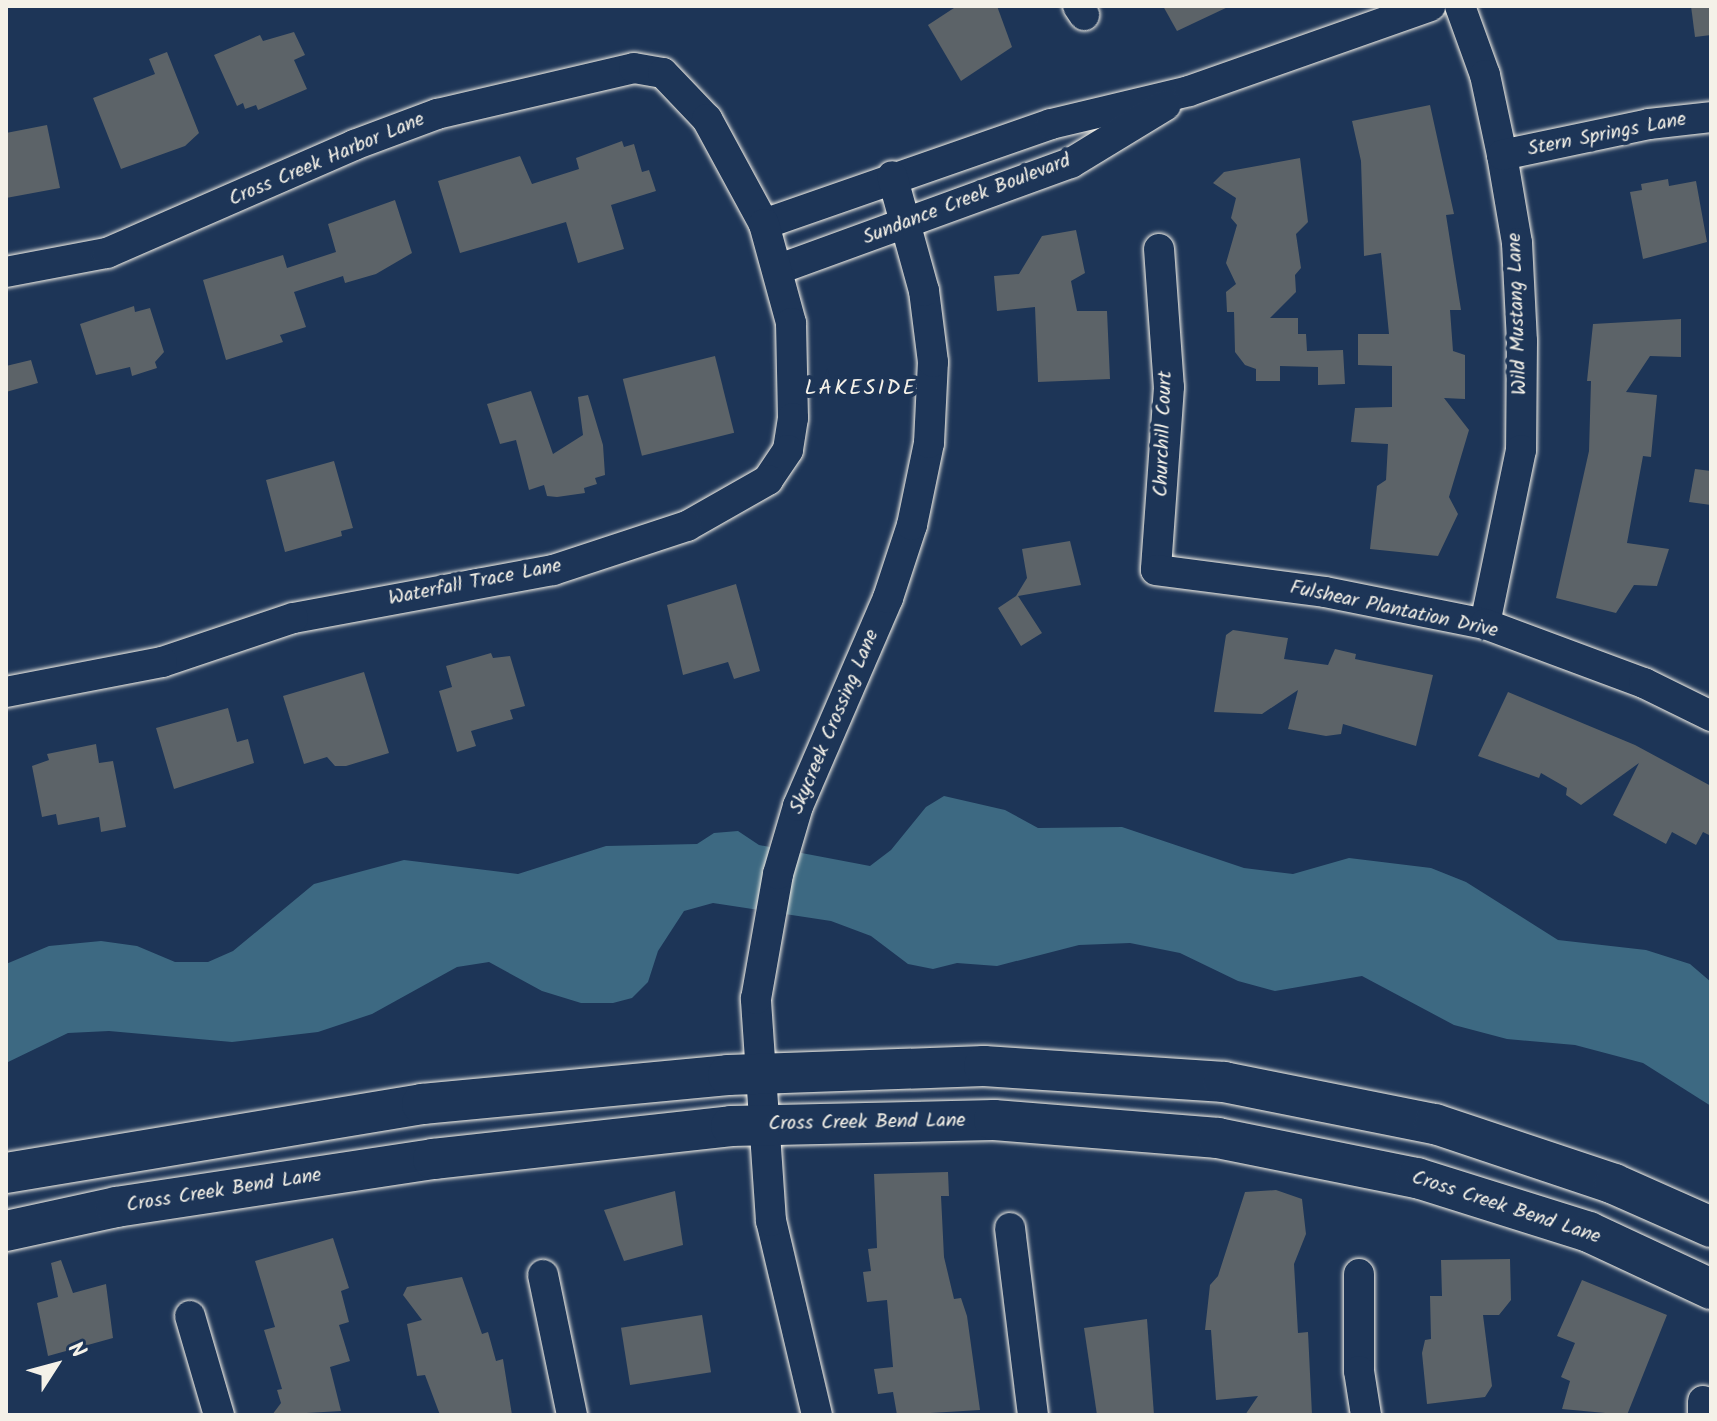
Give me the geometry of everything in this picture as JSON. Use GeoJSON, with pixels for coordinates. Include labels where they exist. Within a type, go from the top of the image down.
{"type":"FeatureCollection","features":[{"type":"Feature","properties":{"kind":"main road"},"geometry":{"type":"LineString","coordinates":[[6,1173],[422,1104],[759,1074],[984,1066],[1224,1082],[1435,1124],[1614,1184],[1711,1227]]}},
{"type":"Feature","properties":{"kind":"main road","name":"Cross Creek Bend Lane"},"geometry":{"type":"LineString","coordinates":[[6,1231],[116,1207],[433,1159],[762,1125],[994,1120],[1218,1138],[1432,1183],[1589,1232],[1711,1289]]}},
{"type":"Feature","properties":{"kind":"street","name":"Sundance Creek Boulevard"},"geometry":{"type":"LineString","coordinates":[[764,224],[892,176],[1051,124],[1189,91],[1431,6]]}},
{"type":"Feature","properties":{"kind":"street","name":"Wild Mustang Lane"},"geometry":{"type":"LineString","coordinates":[[1460,6],[1485,75],[1517,243],[1521,450],[1485,624]]}},
{"type":"Feature","properties":{"kind":"street","name":"Cross Creek Harbor Lane"},"geometry":{"type":"LineString","coordinates":[[6,272],[107,253],[354,145],[437,114],[634,68],[663,73],[690,98],[741,176],[764,224]]}},
{"type":"Feature","properties":{"kind":"street","name":"Sundance Creek Boulevard"},"geometry":{"type":"LineString","coordinates":[[779,269],[1071,163],[1189,91]]}},
{"type":"Feature","properties":{"kind":"street","name":"Stern Springs Lane"},"geometry":{"type":"LineString","coordinates":[[1502,155],[1649,124],[1711,117]]}},
{"type":"Feature","properties":{"kind":"street","name":"Skycreek Crossing Lane"},"geometry":{"type":"LineString","coordinates":[[817,1415],[771,1221],[762,1125],[756,999],[765,939],[798,806],[888,598],[912,525],[929,443],[933,362],[924,291],[892,176]]}},
{"type":"Feature","properties":{"kind":"street","name":"Waterfall Trace Lane"},"geometry":{"type":"LineString","coordinates":[[6,692],[162,662],[293,618],[553,570],[687,526],[768,480],[788,450],[793,418],[791,323],[779,269],[764,224]]}},
{"type":"Feature","properties":{"kind":"street","name":"Churchill Court"},"geometry":{"type":"LineString","coordinates":[[1156,570],[1169,387],[1159,249]]}},
{"type":"Feature","properties":{"kind":"street","name":"Fulshear Plantation Drive"},"geometry":{"type":"LineString","coordinates":[[1156,570],[1325,592],[1485,624],[1644,683],[1711,716]]}},
{"type":"Feature","properties":{"kind":"street"},"geometry":{"type":"LineString","coordinates":[[1010,1228],[1033,1415]]}},
{"type":"Feature","properties":{"kind":"street"},"geometry":{"type":"LineString","coordinates":[[1359,1274],[1359,1371],[1366,1415]]}},
{"type":"Feature","properties":{"kind":"street"},"geometry":{"type":"LineString","coordinates":[[543,1275],[572,1415]]}},
{"type":"Feature","properties":{"kind":"street"},"geometry":{"type":"LineString","coordinates":[[190,1316],[219,1415]]}},
{"type":"Feature","properties":{"kind":"water"},"geometry":{"type":"Polygon","coordinates":[[[944,796],[1005,810],[1038,828],[1122,827],[1244,868],[1293,874],[1349,858],[1431,868],[1466,882],[1558,940],[1646,950],[1690,964],[1711,982],[1711,1106],[1643,1063],[1575,1045],[1507,1039],[1454,1025],[1362,976],[1275,991],[1238,981],[1180,953],[1130,943],[1079,945],[997,966],[957,963],[933,969],[908,964],[871,936],[831,921],[713,903],[684,911],[658,951],[648,982],[632,998],[613,1003],[581,1003],[542,991],[489,962],[457,967],[372,1014],[318,1032],[232,1042],[109,1031],[68,1033],[6,1063],[6,964],[49,946],[101,941],[137,946],[175,962],[208,962],[233,951],[314,884],[404,860],[518,874],[606,846],[697,844],[714,833],[738,831],[759,845],[870,866],[891,850],[926,807],[944,796]]]}},
{"type":"Feature","properties":{"kind":"building"},"geometry":{"type":"Polygon","coordinates":[[[957,6],[997,6],[1012,47],[961,81],[928,25],[957,6]]]}},
{"type":"Feature","properties":{"kind":"building"},"geometry":{"type":"Polygon","coordinates":[[[1163,6],[1230,6],[1177,31],[1163,6]]]}},
{"type":"Feature","properties":{"kind":"building"},"geometry":{"type":"Polygon","coordinates":[[[1691,6],[1711,6],[1711,35],[1695,37],[1691,6]]]}},
{"type":"Feature","properties":{"kind":"building"},"geometry":{"type":"Polygon","coordinates":[[[294,32],[305,55],[294,60],[307,89],[258,110],[256,105],[245,109],[243,103],[237,106],[214,55],[260,35],[263,41],[294,32]]]}},
{"type":"Feature","properties":{"kind":"building"},"geometry":{"type":"Polygon","coordinates":[[[167,52],[199,133],[185,146],[121,169],[93,98],[155,74],[149,59],[167,52]]]}},
{"type":"Feature","properties":{"kind":"building"},"geometry":{"type":"Polygon","coordinates":[[[1430,105],[1454,214],[1446,215],[1461,310],[1450,310],[1453,351],[1465,355],[1465,399],[1444,398],[1469,430],[1449,497],[1458,514],[1438,556],[1370,549],[1377,486],[1386,480],[1388,444],[1351,442],[1355,408],[1392,407],[1392,366],[1358,365],[1358,334],[1389,334],[1381,253],[1364,256],[1361,161],[1352,121],[1430,105]]]}},
{"type":"Feature","properties":{"kind":"building"},"geometry":{"type":"Polygon","coordinates":[[[47,125],[60,188],[6,198],[6,133],[47,125]]]}},
{"type":"Feature","properties":{"kind":"building"},"geometry":{"type":"Polygon","coordinates":[[[622,141],[624,147],[634,144],[642,172],[649,170],[656,191],[611,205],[624,249],[578,263],[566,222],[460,253],[438,181],[520,156],[532,184],[579,169],[576,158],[622,141]]]}},
{"type":"Feature","properties":{"kind":"building"},"geometry":{"type":"Polygon","coordinates":[[[1300,158],[1308,222],[1296,234],[1301,268],[1295,275],[1296,292],[1270,318],[1298,318],[1298,334],[1306,334],[1307,351],[1343,350],[1345,384],[1318,385],[1318,367],[1280,366],[1280,381],[1256,381],[1256,369],[1245,365],[1235,352],[1234,312],[1227,312],[1226,292],[1236,284],[1226,263],[1237,225],[1231,218],[1236,198],[1213,183],[1224,172],[1300,158]]]}},
{"type":"Feature","properties":{"kind":"building"},"geometry":{"type":"Polygon","coordinates":[[[1668,179],[1669,186],[1696,181],[1707,242],[1643,259],[1630,192],[1642,190],[1641,184],[1668,179]]]}},
{"type":"Feature","properties":{"kind":"building"},"geometry":{"type":"Polygon","coordinates":[[[395,200],[412,253],[376,274],[345,283],[343,276],[294,292],[306,327],[280,335],[283,342],[226,360],[203,280],[283,255],[287,268],[336,252],[328,224],[395,200]]]}},
{"type":"Feature","properties":{"kind":"building"},"geometry":{"type":"Polygon","coordinates":[[[1076,230],[1085,273],[1071,281],[1077,311],[1107,311],[1110,379],[1038,382],[1035,307],[997,311],[994,276],[1019,274],[1042,236],[1076,230]]]}},
{"type":"Feature","properties":{"kind":"building"},"geometry":{"type":"Polygon","coordinates":[[[134,306],[135,312],[150,308],[164,352],[155,362],[157,368],[132,376],[130,367],[96,375],[80,324],[134,306]]]}},
{"type":"Feature","properties":{"kind":"building"},"geometry":{"type":"Polygon","coordinates":[[[1681,319],[1681,357],[1650,356],[1626,392],[1657,395],[1651,457],[1643,456],[1627,543],[1669,549],[1657,586],[1634,585],[1616,613],[1556,598],[1589,451],[1591,381],[1587,381],[1593,324],[1681,319]]]}},
{"type":"Feature","properties":{"kind":"building"},"geometry":{"type":"Polygon","coordinates":[[[715,356],[734,433],[642,456],[623,379],[715,356]]]}},
{"type":"Feature","properties":{"kind":"building"},"geometry":{"type":"Polygon","coordinates":[[[31,360],[38,383],[6,392],[6,366],[31,360]]]}},
{"type":"Feature","properties":{"kind":"building"},"geometry":{"type":"Polygon","coordinates":[[[531,391],[553,454],[583,435],[578,397],[588,395],[603,445],[605,475],[595,478],[597,484],[584,488],[585,493],[547,496],[544,485],[529,490],[516,440],[500,444],[487,404],[531,391]]]}},
{"type":"Feature","properties":{"kind":"building"},"geometry":{"type":"Polygon","coordinates":[[[334,461],[353,528],[341,531],[342,536],[285,552],[266,480],[334,461]]]}},
{"type":"Feature","properties":{"kind":"building"},"geometry":{"type":"Polygon","coordinates":[[[1695,469],[1711,471],[1711,505],[1689,502],[1695,469]]]}},
{"type":"Feature","properties":{"kind":"building"},"geometry":{"type":"Polygon","coordinates":[[[1070,541],[1081,585],[1018,596],[1042,633],[1021,646],[998,608],[1016,596],[1027,578],[1022,549],[1070,541]]]}},
{"type":"Feature","properties":{"kind":"building"},"geometry":{"type":"Polygon","coordinates":[[[736,584],[760,671],[734,679],[728,662],[683,675],[667,605],[736,584]]]}},
{"type":"Feature","properties":{"kind":"building"},"geometry":{"type":"Polygon","coordinates":[[[1233,630],[1288,638],[1284,659],[1328,665],[1335,649],[1356,654],[1355,659],[1433,675],[1416,746],[1343,724],[1341,734],[1326,736],[1288,729],[1298,690],[1262,714],[1214,712],[1226,635],[1233,630]]]}},
{"type":"Feature","properties":{"kind":"building"},"geometry":{"type":"Polygon","coordinates":[[[491,653],[493,658],[510,656],[525,706],[510,710],[513,719],[471,731],[476,746],[457,752],[439,691],[452,687],[446,666],[491,653]]]}},
{"type":"Feature","properties":{"kind":"building"},"geometry":{"type":"Polygon","coordinates":[[[364,672],[389,753],[346,766],[335,766],[327,757],[304,764],[283,696],[364,672]]]}},
{"type":"Feature","properties":{"kind":"building"},"geometry":{"type":"Polygon","coordinates":[[[1508,692],[1635,745],[1711,786],[1711,836],[1703,832],[1696,845],[1672,832],[1666,844],[1613,815],[1639,763],[1581,805],[1566,795],[1567,788],[1541,773],[1539,778],[1478,756],[1508,692]]]}},
{"type":"Feature","properties":{"kind":"building"},"geometry":{"type":"Polygon","coordinates":[[[228,708],[237,742],[248,739],[254,763],[174,789],[156,728],[228,708]]]}},
{"type":"Feature","properties":{"kind":"building"},"geometry":{"type":"Polygon","coordinates":[[[96,744],[99,763],[113,761],[126,827],[101,832],[99,817],[58,825],[56,814],[42,817],[32,766],[49,760],[47,754],[96,744]]]}},
{"type":"Feature","properties":{"kind":"building"},"geometry":{"type":"Polygon","coordinates":[[[948,1172],[949,1196],[941,1196],[944,1257],[954,1299],[961,1298],[967,1316],[980,1410],[897,1415],[893,1392],[878,1394],[874,1369],[893,1367],[887,1300],[867,1302],[863,1272],[871,1271],[868,1249],[877,1248],[874,1174],[948,1172]]]}},
{"type":"Feature","properties":{"kind":"building"},"geometry":{"type":"Polygon","coordinates":[[[1276,1190],[1302,1199],[1306,1234],[1294,1264],[1298,1333],[1308,1332],[1312,1415],[1245,1415],[1258,1396],[1216,1400],[1211,1330],[1205,1330],[1210,1285],[1218,1276],[1245,1192],[1276,1190]]]}},
{"type":"Feature","properties":{"kind":"building"},"geometry":{"type":"Polygon","coordinates":[[[675,1191],[683,1245],[624,1261],[604,1210],[675,1191]]]}},
{"type":"Feature","properties":{"kind":"building"},"geometry":{"type":"Polygon","coordinates":[[[333,1238],[349,1288],[341,1291],[349,1322],[339,1325],[350,1361],[330,1367],[341,1411],[272,1415],[281,1403],[277,1390],[282,1389],[264,1330],[275,1327],[255,1261],[333,1238]]]}},
{"type":"Feature","properties":{"kind":"building"},"geometry":{"type":"Polygon","coordinates":[[[1510,1259],[1511,1300],[1499,1315],[1483,1315],[1492,1386],[1485,1397],[1427,1404],[1422,1353],[1425,1340],[1431,1339],[1430,1296],[1442,1296],[1441,1260],[1510,1259]]]}},
{"type":"Feature","properties":{"kind":"building"},"geometry":{"type":"Polygon","coordinates":[[[61,1260],[73,1293],[106,1284],[113,1338],[48,1356],[37,1303],[58,1297],[51,1263],[61,1260]]]}},
{"type":"Feature","properties":{"kind":"building"},"geometry":{"type":"Polygon","coordinates":[[[462,1277],[482,1334],[488,1332],[496,1361],[503,1359],[512,1415],[440,1415],[425,1375],[417,1376],[407,1324],[422,1320],[403,1295],[407,1287],[462,1277]]]}},
{"type":"Feature","properties":{"kind":"building"},"geometry":{"type":"Polygon","coordinates":[[[1582,1280],[1667,1315],[1627,1415],[1562,1409],[1570,1381],[1561,1377],[1575,1343],[1557,1336],[1582,1280]]]}},
{"type":"Feature","properties":{"kind":"building"},"geometry":{"type":"Polygon","coordinates":[[[702,1315],[711,1372],[630,1385],[621,1328],[702,1315]]]}},
{"type":"Feature","properties":{"kind":"building"},"geometry":{"type":"Polygon","coordinates":[[[1147,1319],[1154,1415],[1097,1415],[1084,1328],[1147,1319]]]}},
{"type":"Feature","properties":{"kind":"district","name":"LAKESIDE"},"geometry":{"type":"Point","coordinates":[861,389]}}]}
